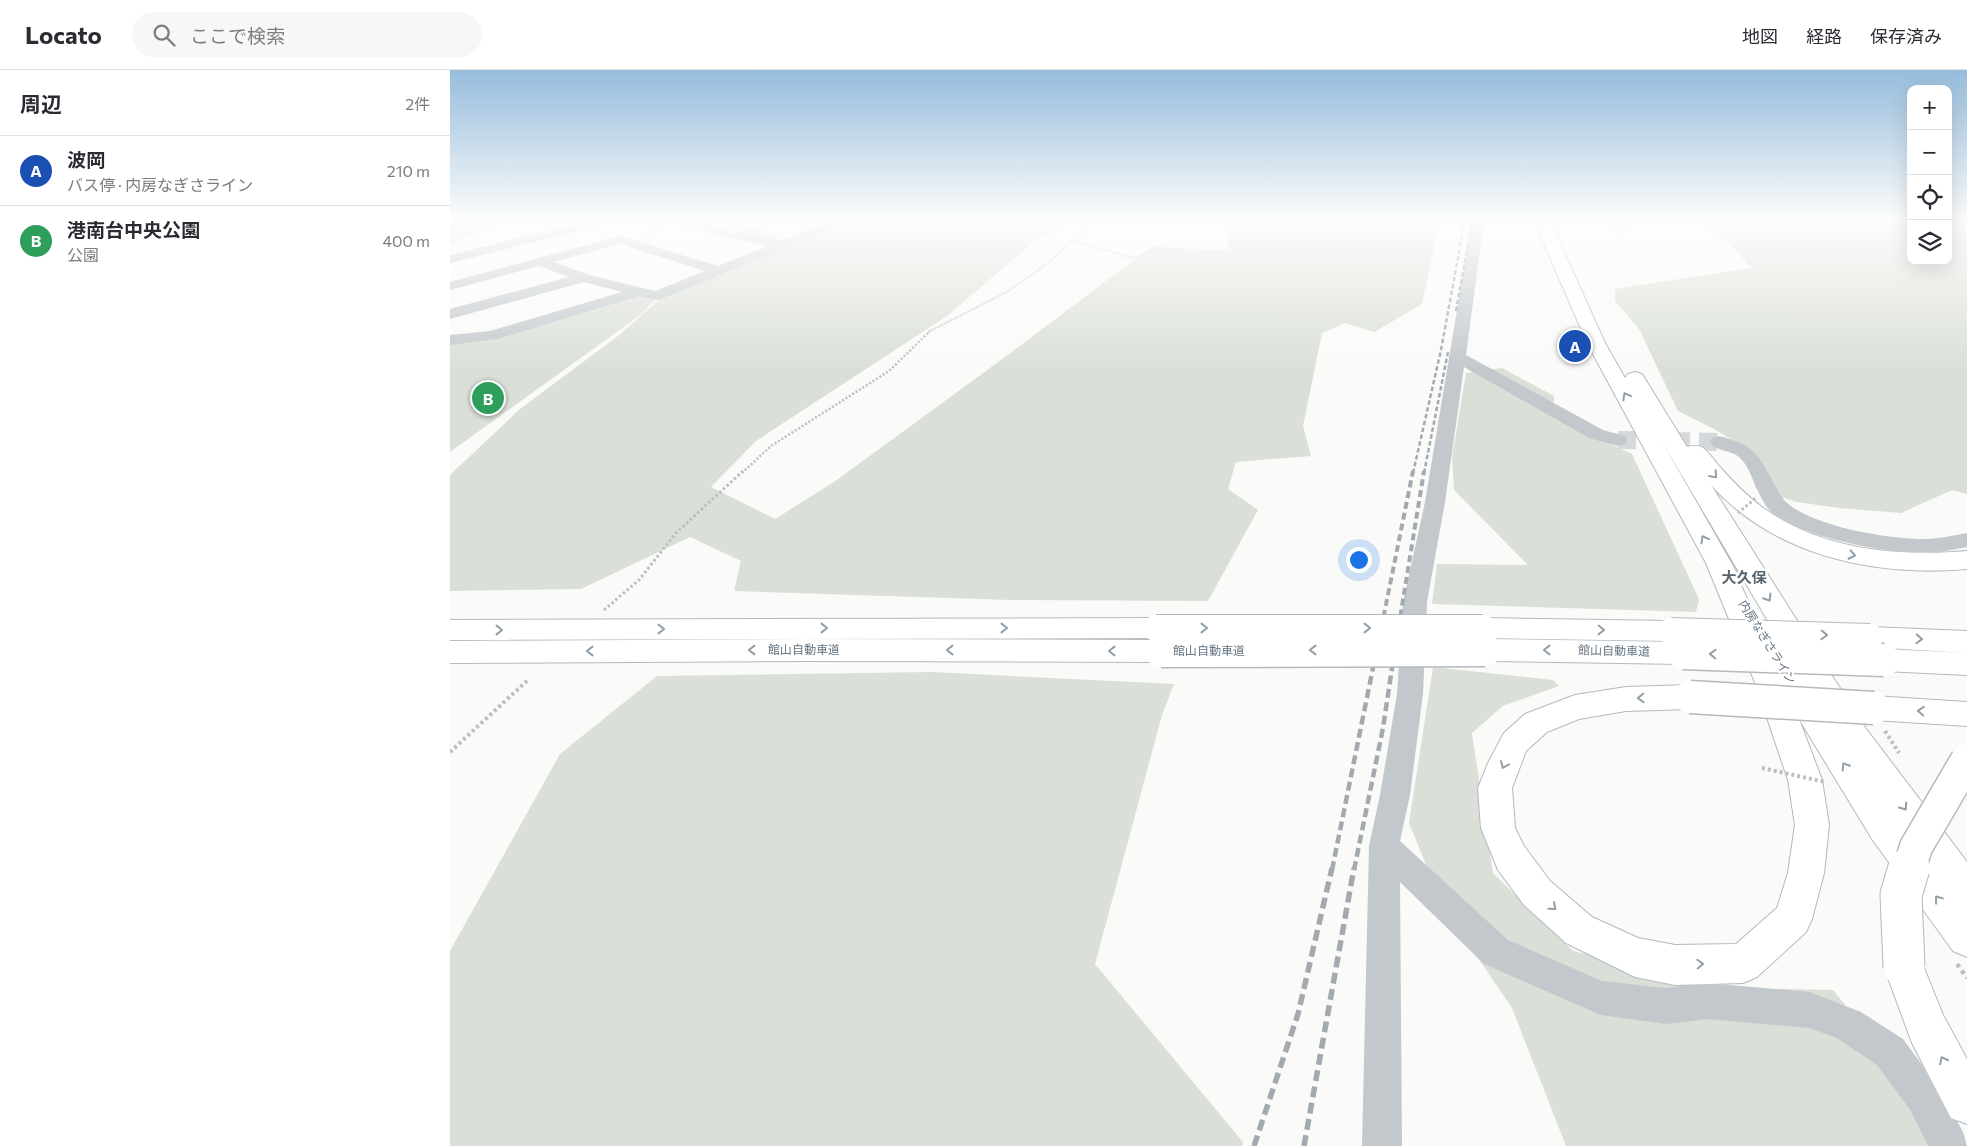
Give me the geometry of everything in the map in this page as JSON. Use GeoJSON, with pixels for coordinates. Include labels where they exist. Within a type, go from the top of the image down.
{"type":"FeatureCollection","features":[{"type":"Feature","properties":{"kind":"highway","name":"内房なぎさライン"},"geometry":{"type":"LineString","coordinates":[[1564,270],[1596,343],[1718,564],[1884,828],[1967,938]]}},
{"type":"Feature","properties":{"kind":"highway","name":"内房なぎさライン"},"geometry":{"type":"LineString","coordinates":[[1578,270],[1617,348],[1725,529],[1853,735],[1967,892]]}},
{"type":"Feature","properties":{"kind":"highway"},"geometry":{"type":"LineString","coordinates":[[1657,413],[1725,487],[1756,513],[1800,537],[1845,554],[1886,562],[1935,564],[1967,560]]}},
{"type":"Feature","properties":{"kind":"highway"},"geometry":{"type":"LineString","coordinates":[[1718,564],[1771,685],[1805,780],[1812,825],[1806,873],[1793,919],[1744,963],[1675,965],[1635,957],[1579,930],[1537,894],[1512,858],[1498,828],[1495,788],[1504,763],[1515,742],[1536,723],[1575,707],[1626,699],[1690,697],[1874,708],[1967,714]]}},
{"type":"Feature","properties":{"kind":"highway","name":"館山自動車道"},"geometry":{"type":"LineString","coordinates":[[450,630],[1158,639],[1484,639],[1877,648],[1967,642]]}},
{"type":"Feature","properties":{"kind":"highway","name":"館山自動車道"},"geometry":{"type":"LineString","coordinates":[[450,652],[803,650],[1158,639]]}},
{"type":"Feature","properties":{"kind":"highway","name":"館山自動車道"},"geometry":{"type":"LineString","coordinates":[[1877,648],[1967,664]]}},
{"type":"Feature","properties":{"kind":"highway"},"geometry":{"type":"LineString","coordinates":[[1967,760],[1916,847],[1901,895],[1904,968],[1927,1028],[1967,1102]]}},
{"type":"Feature","properties":{"kind":"street"},"geometry":{"type":"LineString","coordinates":[[450,286],[510,270]]}},
{"type":"Feature","properties":{"kind":"street"},"geometry":{"type":"LineString","coordinates":[[563,270],[584,278],[656,296],[716,270]]}},
{"type":"Feature","properties":{"kind":"street"},"geometry":{"type":"LineString","coordinates":[[1382,1146],[1384,846],[1395,795],[1410,694],[1415,602],[1435,502],[1471,270]]}},
{"type":"Feature","properties":{"kind":"street"},"geometry":{"type":"LineString","coordinates":[[450,314],[584,278]]}},
{"type":"Feature","properties":{"kind":"street"},"geometry":{"type":"LineString","coordinates":[[450,340],[491,336],[638,292]]}},
{"type":"Feature","properties":{"kind":"street"},"geometry":{"type":"LineString","coordinates":[[1458,357],[1596,434],[1618,440]]}},
{"type":"Feature","properties":{"kind":"street"},"geometry":{"type":"LineString","coordinates":[[1719,442],[1746,453],[1773,501],[1778,506],[1821,530],[1874,542],[1929,546],[1967,540]]}},
{"type":"Feature","properties":{"kind":"street"},"geometry":{"type":"LineString","coordinates":[[1384,846],[1496,952],[1601,998],[1666,1006],[1708,1001],[1809,1010],[1848,1025],[1890,1052],[1924,1098],[1949,1146]]}},
{"type":"Feature","properties":{"kind":"path"},"geometry":{"type":"LineString","coordinates":[[601,612],[639,580],[676,533],[771,446],[889,371],[928,332],[1005,293],[1038,270]]}},
{"type":"Feature","properties":{"kind":"path"},"geometry":{"type":"LineString","coordinates":[[1738,513],[1757,497]]}},
{"type":"Feature","properties":{"kind":"path"},"geometry":{"type":"LineString","coordinates":[[450,752],[529,679]]}},
{"type":"Feature","properties":{"kind":"path"},"geometry":{"type":"LineString","coordinates":[[1762,768],[1825,782]]}},
{"type":"Feature","properties":{"kind":"shaded area"},"geometry":{"type":"Polygon","coordinates":[[[727,270],[1000,270],[947,316],[756,441],[711,487],[775,519],[834,482],[1120,270],[1429,270],[1422,304],[1374,332],[1345,323],[1322,333],[1303,426],[1311,456],[1236,462],[1228,489],[1258,510],[1208,601],[1012,600],[734,591],[741,561],[690,537],[581,589],[450,591],[450,475],[520,409],[618,336],[662,297],[727,270]]]}},
{"type":"Feature","properties":{"kind":"shaded area"},"geometry":{"type":"Polygon","coordinates":[[[1737,270],[1967,270],[1967,494],[1952,490],[1901,513],[1839,508],[1797,502],[1756,489],[1740,445],[1716,430],[1678,411],[1639,329],[1615,301],[1615,289],[1737,270]]]}},
{"type":"Feature","properties":{"kind":"shaded area"},"geometry":{"type":"Polygon","coordinates":[[[633,296],[655,300],[639,316],[450,452],[450,343],[633,296]]]}},
{"type":"Feature","properties":{"kind":"shaded area"},"geometry":{"type":"Polygon","coordinates":[[[1502,368],[1554,396],[1554,418],[1632,454],[1699,599],[1696,612],[1432,604],[1437,564],[1528,565],[1454,490],[1452,457],[1466,373],[1502,368]]]}},
{"type":"Feature","properties":{"kind":"shaded area"},"geometry":{"type":"Polygon","coordinates":[[[1433,667],[1553,680],[1559,686],[1503,706],[1472,733],[1493,873],[1573,951],[1736,988],[1833,990],[1884,1052],[1935,1146],[1566,1146],[1512,1008],[1444,908],[1409,823],[1433,667]]]}},
{"type":"Feature","properties":{"kind":"shaded area"},"geometry":{"type":"Polygon","coordinates":[[[932,672],[1174,684],[1162,715],[1095,964],[1243,1142],[1242,1146],[450,1146],[450,951],[560,754],[657,676],[932,672]]]}},
{"type":"Feature","properties":{"kind":"tunnel"},"geometry":{"type":"LineString","coordinates":[[1618,440],[1719,442]]}},
{"type":"Feature","properties":{"kind":"railway"},"geometry":{"type":"LineString","coordinates":[[1413,473],[1441,350],[1456,270]]}},
{"type":"Feature","properties":{"kind":"railway"},"geometry":{"type":"LineString","coordinates":[[1456,311],[1463,270]]}},
{"type":"Feature","properties":{"kind":"railway"},"geometry":{"type":"LineString","coordinates":[[1424,473],[1448,352]]}},
{"type":"Feature","properties":{"kind":"railway"},"geometry":{"type":"LineString","coordinates":[[1377,649],[1413,471]]}},
{"type":"Feature","properties":{"kind":"railway"},"geometry":{"type":"LineString","coordinates":[[1395,649],[1424,471]]}},
{"type":"Feature","properties":{"kind":"railway"},"geometry":{"type":"LineString","coordinates":[[1332,870],[1377,648]]}},
{"type":"Feature","properties":{"kind":"railway"},"geometry":{"type":"LineString","coordinates":[[1354,870],[1383,728],[1395,648]]}},
{"type":"Feature","properties":{"kind":"railway"},"geometry":{"type":"LineString","coordinates":[[1254,1146],[1298,1014],[1332,868]]}},
{"type":"Feature","properties":{"kind":"railway"},"geometry":{"type":"LineString","coordinates":[[1304,1146],[1354,868]]}},
{"type":"Feature","properties":{"kind":"place","name":"波岡"},"geometry":{"type":"Point","coordinates":[1575,346]}},
{"type":"Feature","properties":{"kind":"place","name":"港南台中央公園"},"geometry":{"type":"Point","coordinates":[488,398]}},
{"type":"Feature","properties":{"kind":"district","name":"大久保"},"geometry":{"type":"Point","coordinates":[1744,578]}}]}
